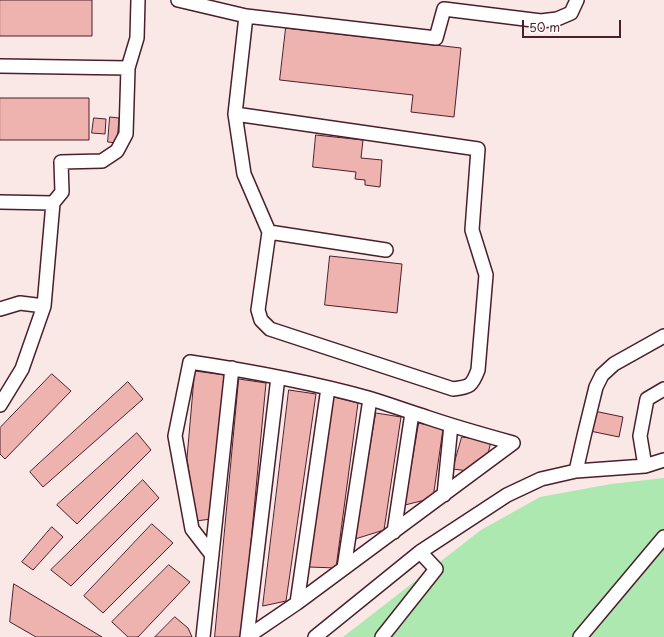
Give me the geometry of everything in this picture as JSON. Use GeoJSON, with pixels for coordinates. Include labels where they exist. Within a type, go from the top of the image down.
{"type":"FeatureCollection","features":[{"type":"Feature","properties":{"kind":"street"},"geometry":{"type":"LineString","coordinates":[[0,405],[22,369],[44,306],[53,203],[62,192],[61,162],[102,161],[117,150],[126,134],[128,68],[137,38],[138,0]]}},
{"type":"Feature","properties":{"kind":"street"},"geometry":{"type":"LineString","coordinates":[[178,0],[246,16],[436,38],[444,9],[541,21],[557,19],[571,13],[577,0]]}},
{"type":"Feature","properties":{"kind":"street"},"geometry":{"type":"LineString","coordinates":[[235,114],[478,149],[472,230],[486,275],[478,370],[474,382],[466,387],[453,389],[270,328],[261,320],[258,310],[270,232],[244,174],[235,114],[246,16]]}},
{"type":"Feature","properties":{"kind":"street"},"geometry":{"type":"LineString","coordinates":[[0,66],[128,68]]}},
{"type":"Feature","properties":{"kind":"street"},"geometry":{"type":"LineString","coordinates":[[0,202],[53,203]]}},
{"type":"Feature","properties":{"kind":"street"},"geometry":{"type":"LineString","coordinates":[[270,232],[386,250]]}},
{"type":"Feature","properties":{"kind":"street"},"geometry":{"type":"LineString","coordinates":[[0,309],[20,303],[44,306]]}},
{"type":"Feature","properties":{"kind":"street"},"geometry":{"type":"LineString","coordinates":[[576,471],[596,387],[602,376],[614,364],[664,336]]}},
{"type":"Feature","properties":{"kind":"street"},"geometry":{"type":"LineString","coordinates":[[212,555],[192,529],[175,436],[190,362],[232,368],[328,388],[370,399],[513,443],[297,603],[247,637]]}},
{"type":"Feature","properties":{"kind":"street"},"geometry":{"type":"LineString","coordinates":[[203,637],[232,368]]}},
{"type":"Feature","properties":{"kind":"street"},"geometry":{"type":"LineString","coordinates":[[247,637],[278,377]]}},
{"type":"Feature","properties":{"kind":"street"},"geometry":{"type":"LineString","coordinates":[[297,603],[328,388]]}},
{"type":"Feature","properties":{"kind":"street"},"geometry":{"type":"LineString","coordinates":[[645,466],[640,436],[647,399],[664,389]]}},
{"type":"Feature","properties":{"kind":"street"},"geometry":{"type":"LineString","coordinates":[[344,568],[370,399]]}},
{"type":"Feature","properties":{"kind":"street"},"geometry":{"type":"LineString","coordinates":[[394,532],[412,413]]}},
{"type":"Feature","properties":{"kind":"street"},"geometry":{"type":"LineString","coordinates":[[444,495],[451,425]]}},
{"type":"Feature","properties":{"kind":"street"},"geometry":{"type":"LineString","coordinates":[[315,637],[420,552],[506,494],[541,479],[576,471],[645,466],[664,460]]}},
{"type":"Feature","properties":{"kind":"street"},"geometry":{"type":"LineString","coordinates":[[580,637],[664,537]]}},
{"type":"Feature","properties":{"kind":"street"},"geometry":{"type":"LineString","coordinates":[[382,637],[436,569],[420,552]]}},
{"type":"Feature","properties":{"kind":"green space"},"geometry":{"type":"Polygon","coordinates":[[[664,478],[664,637],[343,637],[481,530],[540,497],[611,484],[664,478]]]}},
{"type":"Feature","properties":{"kind":"building"},"geometry":{"type":"Polygon","coordinates":[[[0,0],[92,0],[92,36],[0,36],[0,0]]]}},
{"type":"Feature","properties":{"kind":"building"},"geometry":{"type":"Polygon","coordinates":[[[286,28],[461,48],[454,117],[411,112],[413,95],[280,80],[286,28]]]}},
{"type":"Feature","properties":{"kind":"building"},"geometry":{"type":"Polygon","coordinates":[[[0,98],[89,98],[89,140],[0,140],[0,98]]]}},
{"type":"Feature","properties":{"kind":"building"},"geometry":{"type":"Polygon","coordinates":[[[110,117],[119,118],[117,143],[108,142],[110,117]]]}},
{"type":"Feature","properties":{"kind":"building"},"geometry":{"type":"Polygon","coordinates":[[[94,118],[106,119],[105,134],[92,133],[94,118]]]}},
{"type":"Feature","properties":{"kind":"building"},"geometry":{"type":"Polygon","coordinates":[[[316,135],[363,140],[361,158],[382,160],[380,187],[365,185],[365,180],[355,179],[356,172],[313,167],[316,135]]]}},
{"type":"Feature","properties":{"kind":"building"},"geometry":{"type":"Polygon","coordinates":[[[330,256],[402,264],[397,313],[325,305],[330,256]]]}},
{"type":"Feature","properties":{"kind":"building"},"geometry":{"type":"Polygon","coordinates":[[[195,371],[225,375],[211,519],[196,521],[187,459],[195,371]]]}},
{"type":"Feature","properties":{"kind":"building"},"geometry":{"type":"Polygon","coordinates":[[[52,374],[71,391],[5,459],[0,454],[0,428],[52,374]]]}},
{"type":"Feature","properties":{"kind":"building"},"geometry":{"type":"Polygon","coordinates":[[[239,379],[266,383],[242,637],[215,637],[239,379]]]}},
{"type":"Feature","properties":{"kind":"building"},"geometry":{"type":"Polygon","coordinates":[[[128,382],[143,399],[43,487],[30,472],[128,382]]]}},
{"type":"Feature","properties":{"kind":"building"},"geometry":{"type":"Polygon","coordinates":[[[289,390],[316,394],[286,601],[263,606],[289,390]]]}},
{"type":"Feature","properties":{"kind":"building"},"geometry":{"type":"Polygon","coordinates":[[[334,397],[358,403],[336,568],[309,567],[334,397]]]}},
{"type":"Feature","properties":{"kind":"building"},"geometry":{"type":"Polygon","coordinates":[[[594,411],[623,417],[619,437],[590,431],[594,411]]]}},
{"type":"Feature","properties":{"kind":"building"},"geometry":{"type":"Polygon","coordinates":[[[376,413],[401,417],[384,530],[355,539],[376,413]]]}},
{"type":"Feature","properties":{"kind":"building"},"geometry":{"type":"Polygon","coordinates":[[[419,423],[443,429],[433,498],[405,505],[419,423]]]}},
{"type":"Feature","properties":{"kind":"building"},"geometry":{"type":"Polygon","coordinates":[[[137,433],[151,450],[77,524],[57,505],[137,433]]]}},
{"type":"Feature","properties":{"kind":"building"},"geometry":{"type":"Polygon","coordinates":[[[462,437],[491,441],[488,454],[468,471],[453,469],[462,437]]]}},
{"type":"Feature","properties":{"kind":"building"},"geometry":{"type":"Polygon","coordinates":[[[143,480],[159,498],[71,586],[51,570],[143,480]]]}},
{"type":"Feature","properties":{"kind":"building"},"geometry":{"type":"Polygon","coordinates":[[[152,524],[173,543],[103,613],[84,596],[152,524]]]}},
{"type":"Feature","properties":{"kind":"building"},"geometry":{"type":"Polygon","coordinates":[[[52,527],[63,537],[33,570],[22,562],[52,527]]]}},
{"type":"Feature","properties":{"kind":"building"},"geometry":{"type":"Polygon","coordinates":[[[169,565],[190,582],[138,637],[128,637],[112,622],[169,565]]]}},
{"type":"Feature","properties":{"kind":"building"},"geometry":{"type":"Polygon","coordinates":[[[14,584],[102,637],[36,637],[10,622],[14,584]]]}},
{"type":"Feature","properties":{"kind":"building"},"geometry":{"type":"Polygon","coordinates":[[[175,617],[188,628],[192,637],[155,637],[175,617]]]}}]}
